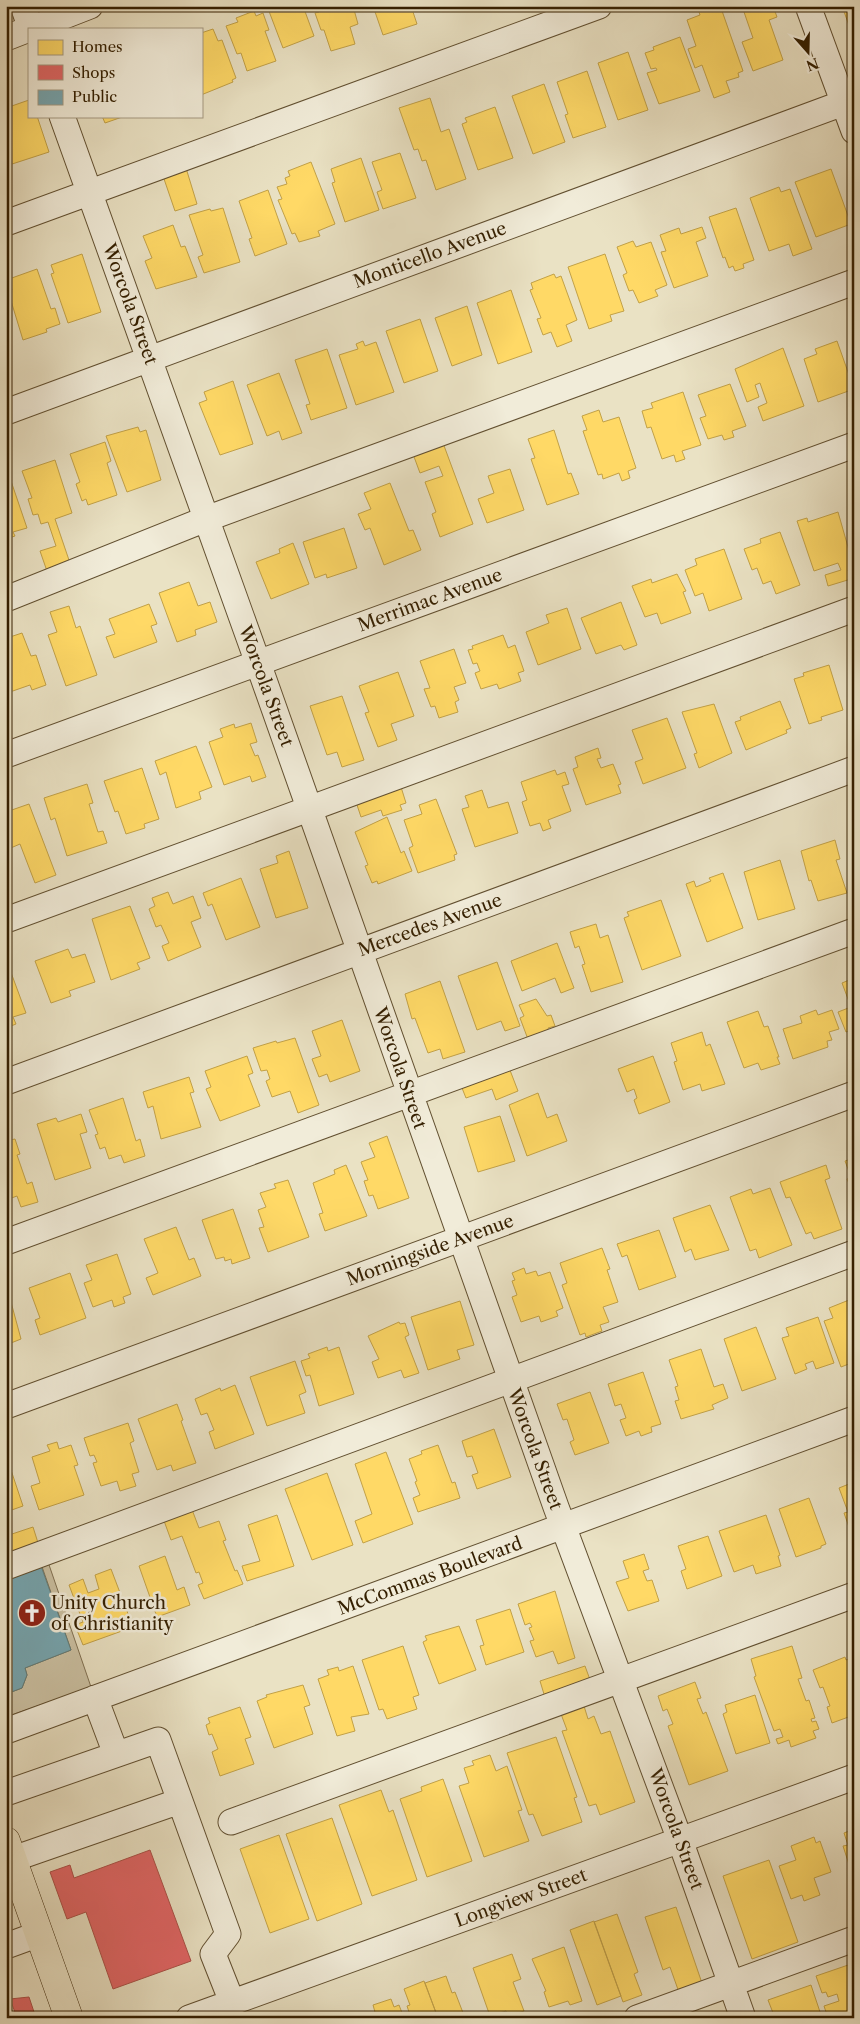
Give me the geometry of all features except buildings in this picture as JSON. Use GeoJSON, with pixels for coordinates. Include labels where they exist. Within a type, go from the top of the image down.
{"type":"FeatureCollection","features":[{"type":"Feature","properties":{"kind":"main road"},"geometry":{"type":"LineString","coordinates":[[9,1850],[69,2018]]}},
{"type":"Feature","properties":{"kind":"street"},"geometry":{"type":"LineString","coordinates":[[23,6],[30,28]]}},
{"type":"Feature","properties":{"kind":"street"},"geometry":{"type":"LineString","coordinates":[[33,28],[90,6]]}},
{"type":"Feature","properties":{"kind":"street"},"geometry":{"type":"LineString","coordinates":[[6,223],[599,6]]}},
{"type":"Feature","properties":{"kind":"street"},"geometry":{"type":"LineString","coordinates":[[808,6],[849,101],[854,131]]}},
{"type":"Feature","properties":{"kind":"street"},"geometry":{"type":"LineString","coordinates":[[6,38],[28,30]]}},
{"type":"Feature","properties":{"kind":"street","name":"Monticello Avenue"},"geometry":{"type":"LineString","coordinates":[[6,412],[849,101]]}},
{"type":"Feature","properties":{"kind":"street","name":"Worcola Street"},"geometry":{"type":"LineString","coordinates":[[63,118],[150,358],[563,1527],[622,1681],[743,2018]]}},
{"type":"Feature","properties":{"kind":"street"},"geometry":{"type":"LineString","coordinates":[[6,598],[206,519],[854,282]]}},
{"type":"Feature","properties":{"kind":"street","name":"Merrimac Avenue"},"geometry":{"type":"LineString","coordinates":[[6,756],[854,445]]}},
{"type":"Feature","properties":{"kind":"street"},"geometry":{"type":"LineString","coordinates":[[6,920],[854,609]]}},
{"type":"Feature","properties":{"kind":"street","name":"Mercedes Avenue"},"geometry":{"type":"LineString","coordinates":[[6,1082],[854,769]]}},
{"type":"Feature","properties":{"kind":"street"},"geometry":{"type":"LineString","coordinates":[[6,1242],[854,931]]}},
{"type":"Feature","properties":{"kind":"street","name":"Morningside Avenue"},"geometry":{"type":"LineString","coordinates":[[6,1406],[854,1094]]}},
{"type":"Feature","properties":{"kind":"street"},"geometry":{"type":"LineString","coordinates":[[6,1567],[854,1253]]}},
{"type":"Feature","properties":{"kind":"street","name":"McCommas Boulevard"},"geometry":{"type":"LineString","coordinates":[[6,1731],[854,1419]]}},
{"type":"Feature","properties":{"kind":"street"},"geometry":{"type":"LineString","coordinates":[[230,1822],[622,1681],[854,1595]]}},
{"type":"Feature","properties":{"kind":"street"},"geometry":{"type":"LineString","coordinates":[[95,1698],[116,1754]]}},
{"type":"Feature","properties":{"kind":"street"},"geometry":{"type":"LineString","coordinates":[[6,1793],[158,1740],[228,1934],[213,1954],[223,2009]]}},
{"type":"Feature","properties":{"kind":"street","name":"Longview Street"},"geometry":{"type":"LineString","coordinates":[[189,2018],[223,2009],[854,1777]]}},
{"type":"Feature","properties":{"kind":"street"},"geometry":{"type":"LineString","coordinates":[[9,1850],[180,1802]]}},
{"type":"Feature","properties":{"kind":"street"},"geometry":{"type":"LineString","coordinates":[[6,1946],[39,1934]]}},
{"type":"Feature","properties":{"kind":"street"},"geometry":{"type":"LineString","coordinates":[[637,2018],[854,1940]]}},
{"type":"Feature","properties":{"kind":"shaded area"},"geometry":{"type":"Polygon","coordinates":[[[47,1559],[91,1687],[6,1717],[6,1694],[22,1688],[27,1675],[25,1668],[71,1650],[40,1561],[47,1559]]]}},
{"type":"Feature","properties":{"kind":"place","name":"Unity Church of Christianity"},"geometry":{"type":"Point","coordinates":[32,1613]}}]}
